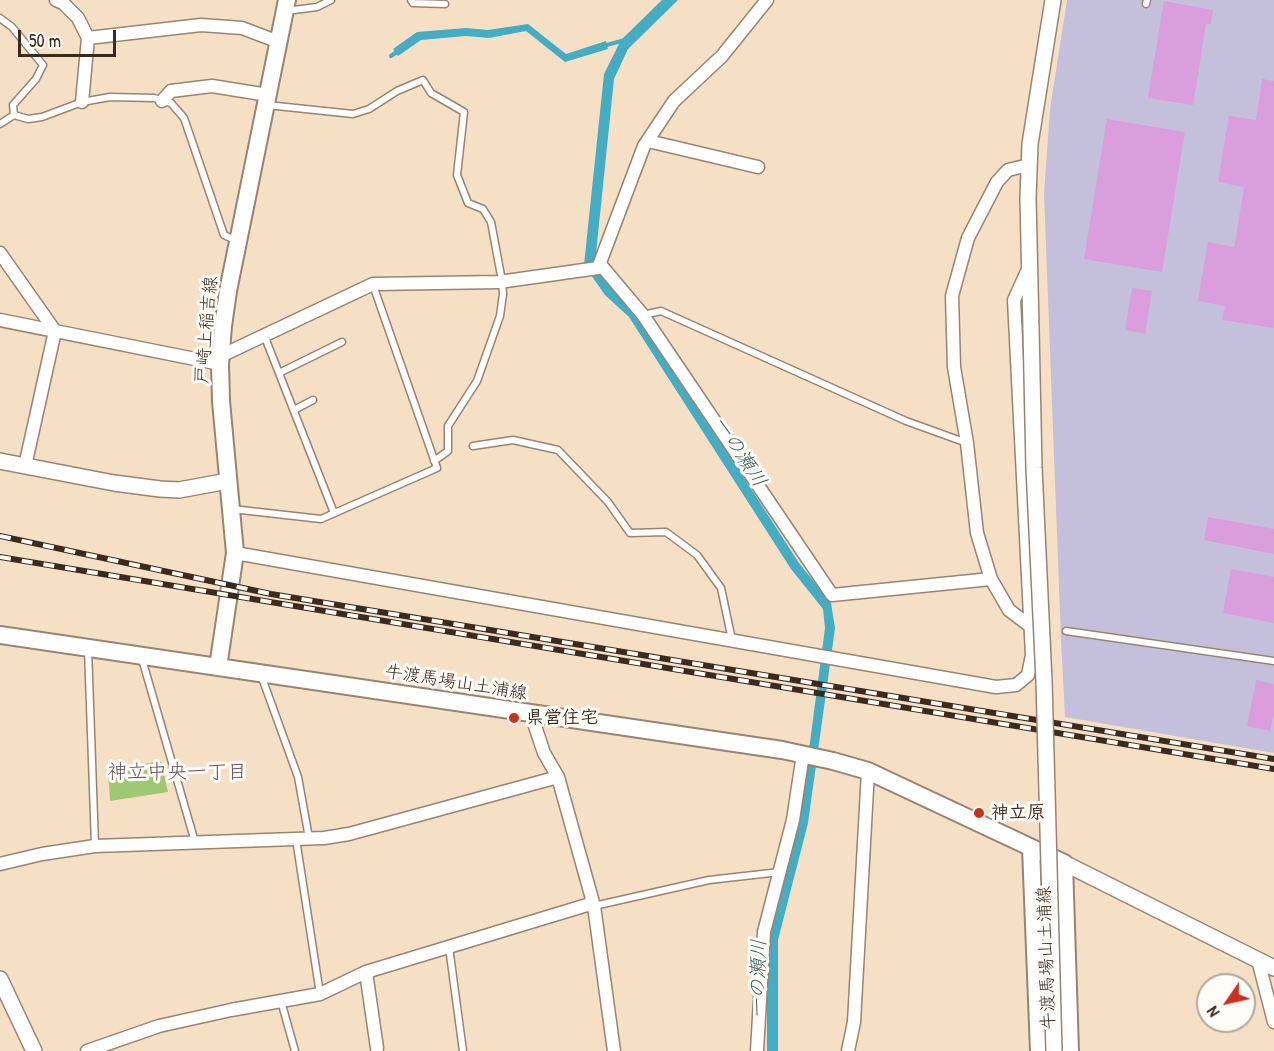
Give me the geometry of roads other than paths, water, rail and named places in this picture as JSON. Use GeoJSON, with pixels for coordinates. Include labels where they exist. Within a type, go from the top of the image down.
{"type":"FeatureCollection","features":[{"type":"Feature","properties":{"kind":"main road","name":"戸崎上稲吉線"},"geometry":{"type":"LineString","coordinates":[[218,667],[235,554],[223,442],[220,359],[228,291],[286,5]]}},
{"type":"Feature","properties":{"kind":"main road","name":"牛渡馬場山土浦線"},"geometry":{"type":"LineString","coordinates":[[0,635],[803,754],[868,771],[1064,864],[1070,1051]]}},
{"type":"Feature","properties":{"kind":"main road","name":"牛渡馬場山土浦線"},"geometry":{"type":"LineString","coordinates":[[1031,848],[1039,1051]]}},
{"type":"Feature","properties":{"kind":"street"},"geometry":{"type":"LineString","coordinates":[[56,0],[63,3],[78,18],[88,38],[82,102]]}},
{"type":"Feature","properties":{"kind":"street"},"geometry":{"type":"LineString","coordinates":[[0,320],[220,359],[227,353],[373,284],[502,281],[598,268],[648,141],[674,101],[722,56],[767,0]]}},
{"type":"Feature","properties":{"kind":"street"},"geometry":{"type":"LineString","coordinates":[[1053,0],[1031,132],[1028,198],[1034,468],[1044,681],[1054,1051]]}},
{"type":"Feature","properties":{"kind":"street"},"geometry":{"type":"LineString","coordinates":[[88,38],[201,26],[242,28],[279,42]]}},
{"type":"Feature","properties":{"kind":"street"},"geometry":{"type":"LineString","coordinates":[[162,101],[171,92],[212,86],[267,100]]}},
{"type":"Feature","properties":{"kind":"street"},"geometry":{"type":"LineString","coordinates":[[648,141],[758,167]]}},
{"type":"Feature","properties":{"kind":"street"},"geometry":{"type":"LineString","coordinates":[[1029,165],[1008,170],[997,182],[968,238],[952,296],[954,367],[967,443],[976,532],[991,579],[1009,610],[1030,626]]}},
{"type":"Feature","properties":{"kind":"street"},"geometry":{"type":"LineString","coordinates":[[0,253],[55,331],[25,466]]}},
{"type":"Feature","properties":{"kind":"street"},"geometry":{"type":"LineString","coordinates":[[600,264],[643,315],[832,595],[991,579]]}},
{"type":"Feature","properties":{"kind":"street"},"geometry":{"type":"LineString","coordinates":[[235,554],[996,687],[1016,685],[1028,675],[1032,656],[1014,300],[1030,264]]}},
{"type":"Feature","properties":{"kind":"street"},"geometry":{"type":"LineString","coordinates":[[0,461],[160,489],[179,490],[228,481]]}},
{"type":"Feature","properties":{"kind":"street"},"geometry":{"type":"LineString","coordinates":[[531,714],[544,753],[558,777],[594,906],[614,1051]]}},
{"type":"Feature","properties":{"kind":"street"},"geometry":{"type":"LineString","coordinates":[[757,1051],[764,932],[793,820],[803,754]]}},
{"type":"Feature","properties":{"kind":"street"},"geometry":{"type":"LineString","coordinates":[[848,1051],[854,1022],[868,771]]}},
{"type":"Feature","properties":{"kind":"street"},"geometry":{"type":"LineString","coordinates":[[0,864],[42,854],[95,846],[302,839],[349,834],[558,777]]}},
{"type":"Feature","properties":{"kind":"street"},"geometry":{"type":"LineString","coordinates":[[1064,864],[1274,968]]}},
{"type":"Feature","properties":{"kind":"street"},"geometry":{"type":"LineString","coordinates":[[87,1051],[159,1026],[321,994],[366,972],[587,905],[594,906]]}},
{"type":"Feature","properties":{"kind":"street"},"geometry":{"type":"LineString","coordinates":[[1258,960],[1274,1022]]}},
{"type":"Feature","properties":{"kind":"street"},"geometry":{"type":"LineString","coordinates":[[366,972],[377,1048]]}},
{"type":"Feature","properties":{"kind":"street"},"geometry":{"type":"LineString","coordinates":[[0,979],[34,1051]]}},
{"type":"Feature","properties":{"kind":"lane"},"geometry":{"type":"LineString","coordinates":[[286,5],[317,7],[331,0]]}},
{"type":"Feature","properties":{"kind":"lane"},"geometry":{"type":"LineString","coordinates":[[411,0],[413,3],[445,4]]}},
{"type":"Feature","properties":{"kind":"lane"},"geometry":{"type":"LineString","coordinates":[[0,18],[12,27],[44,65],[36,79],[13,105],[14,115]]}},
{"type":"Feature","properties":{"kind":"lane"},"geometry":{"type":"LineString","coordinates":[[267,100],[353,114],[369,109],[397,91],[423,80],[431,93],[464,112],[458,175],[468,203],[483,209],[491,222],[502,281],[500,316],[477,381],[448,426],[448,451],[435,461]]}},
{"type":"Feature","properties":{"kind":"lane"},"geometry":{"type":"LineString","coordinates":[[0,124],[14,115],[28,119],[42,117],[82,102],[110,97],[154,98],[171,103],[184,118],[224,235],[238,242]]}},
{"type":"Feature","properties":{"kind":"lane"},"geometry":{"type":"LineString","coordinates":[[231,509],[321,519],[437,468],[373,284]]}},
{"type":"Feature","properties":{"kind":"lane"},"geometry":{"type":"LineString","coordinates":[[643,315],[661,311],[906,421],[967,443]]}},
{"type":"Feature","properties":{"kind":"lane"},"geometry":{"type":"LineString","coordinates":[[264,335],[334,513]]}},
{"type":"Feature","properties":{"kind":"lane"},"geometry":{"type":"LineString","coordinates":[[279,373],[342,342]]}},
{"type":"Feature","properties":{"kind":"lane"},"geometry":{"type":"LineString","coordinates":[[294,410],[313,400]]}},
{"type":"Feature","properties":{"kind":"lane"},"geometry":{"type":"LineString","coordinates":[[473,446],[513,440],[558,450],[608,502],[630,533],[666,532],[697,555],[721,588],[733,641]]}},
{"type":"Feature","properties":{"kind":"lane"},"geometry":{"type":"LineString","coordinates":[[1066,631],[1274,661]]}},
{"type":"Feature","properties":{"kind":"lane"},"geometry":{"type":"LineString","coordinates":[[88,648],[95,846]]}},
{"type":"Feature","properties":{"kind":"lane"},"geometry":{"type":"LineString","coordinates":[[141,656],[195,843]]}},
{"type":"Feature","properties":{"kind":"lane"},"geometry":{"type":"LineString","coordinates":[[260,673],[298,777],[302,839],[321,994]]}},
{"type":"Feature","properties":{"kind":"lane"},"geometry":{"type":"LineString","coordinates":[[594,906],[709,880],[781,872]]}},
{"type":"Feature","properties":{"kind":"lane"},"geometry":{"type":"LineString","coordinates":[[449,947],[463,1051]]}},
{"type":"Feature","properties":{"kind":"lane"},"geometry":{"type":"LineString","coordinates":[[281,1001],[295,1051]]}},
{"type":"Feature","properties":{"kind":"water"},"geometry":{"type":"Polygon","coordinates":[[[662,0],[678,0],[628,49],[614,79],[595,263],[612,288],[636,311],[799,563],[831,603],[835,628],[808,823],[778,940],[778,1051],[767,1051],[767,939],[807,765],[825,628],[823,609],[791,569],[629,317],[605,295],[584,265],[604,74],[621,40],[662,0]]]}},
{"type":"Feature","properties":{"kind":"water"},"geometry":{"type":"Polygon","coordinates":[[[528,24],[566,54],[606,41],[608,49],[565,62],[526,31],[489,38],[466,36],[421,40],[398,56],[393,49],[417,32],[466,28],[488,30],[528,24]]]}},
{"type":"Feature","properties":{"kind":"waterway"},"geometry":{"type":"LineString","coordinates":[[603,46],[625,40]]}},
{"type":"Feature","properties":{"kind":"waterway"},"geometry":{"type":"LineString","coordinates":[[391,56],[398,51]]}},
{"type":"Feature","properties":{"kind":"railway"},"geometry":{"type":"LineString","coordinates":[[0,536],[271,594],[1274,759]]}},
{"type":"Feature","properties":{"kind":"railway"},"geometry":{"type":"LineString","coordinates":[[0,557],[1274,769]]}},
{"type":"Feature","properties":{"kind":"place","name":"県営住宅"},"geometry":{"type":"Point","coordinates":[514,718]}},
{"type":"Feature","properties":{"kind":"place","name":"神立原"},"geometry":{"type":"Point","coordinates":[979,813]}},
{"type":"Feature","properties":{"kind":"district","name":"神立中央一丁目"},"geometry":{"type":"Point","coordinates":[177,773]}},
{"type":"Feature","properties":{"kind":"water label","name":"一の瀬川"},"geometry":{"type":"Point","coordinates":[739,452]}},
{"type":"Feature","properties":{"kind":"water label","name":"一の瀬川"},"geometry":{"type":"Point","coordinates":[759,979]}}]}
